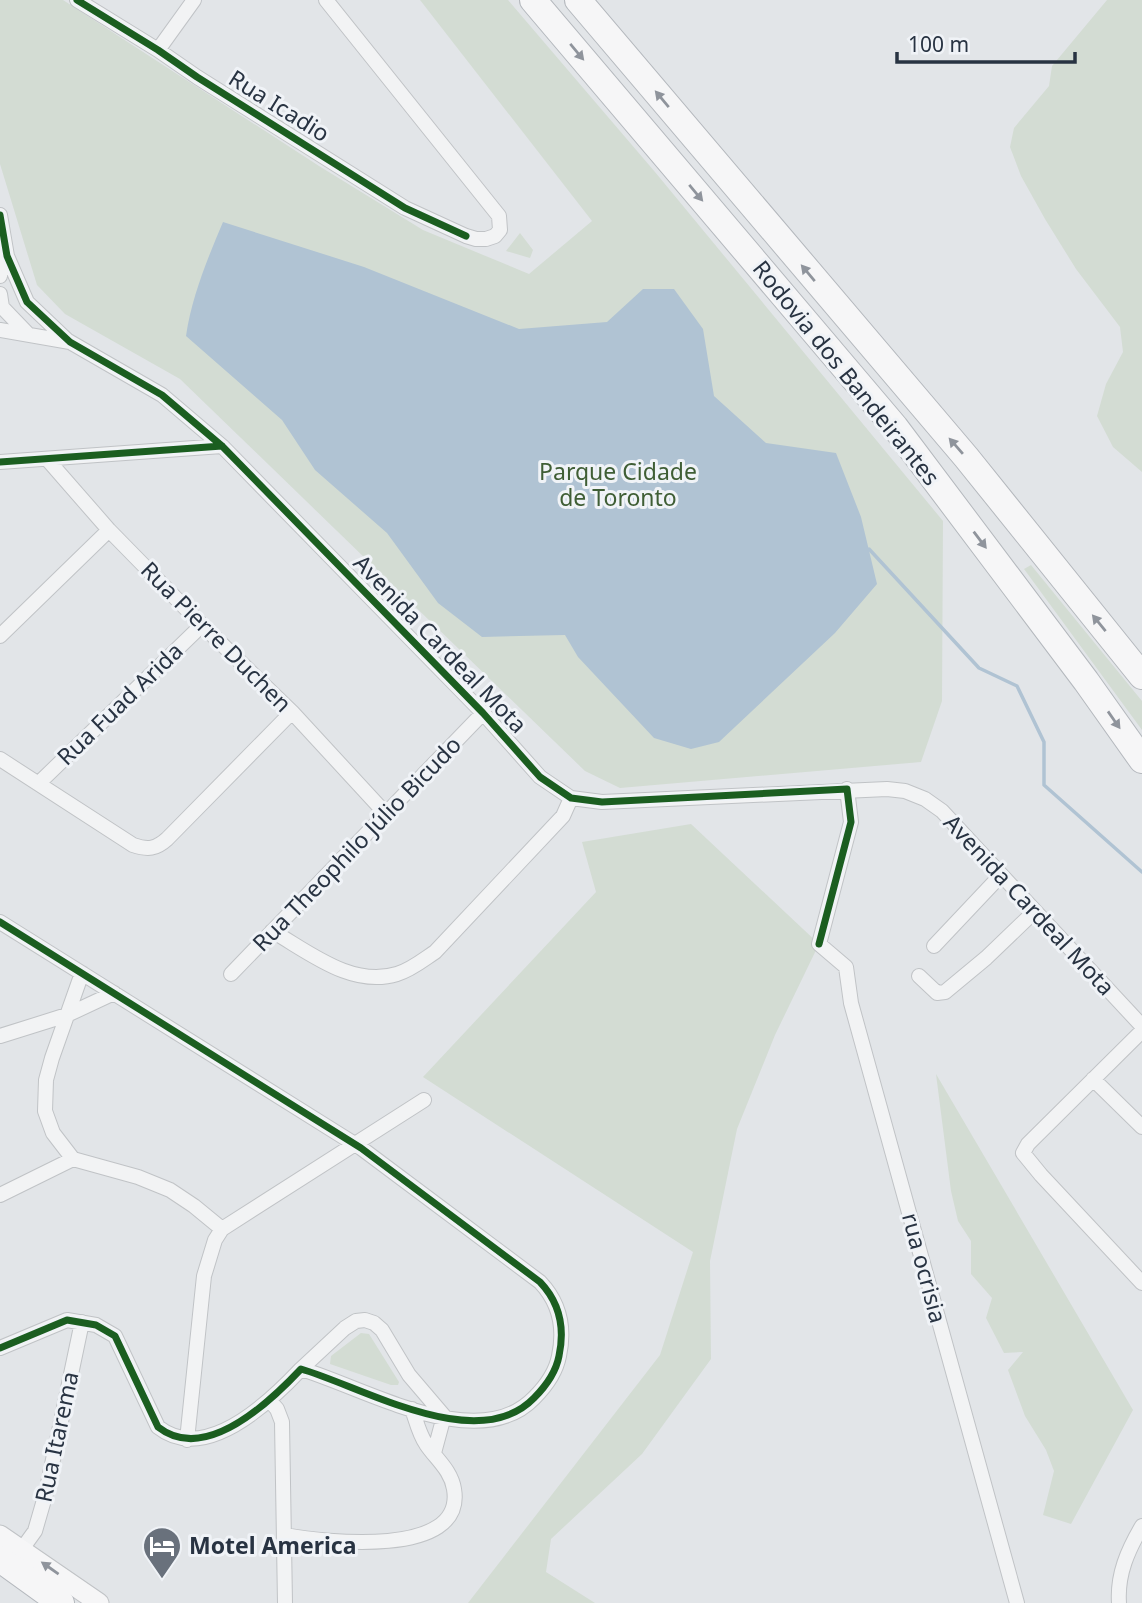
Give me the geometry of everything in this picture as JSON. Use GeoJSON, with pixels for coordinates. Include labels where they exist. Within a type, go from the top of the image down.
{"type":"FeatureCollection","features":[{"type":"Feature","properties":{"kind":"highway","name":"Rodovia dos Bandeirantes"},"geometry":{"type":"LineString","coordinates":[[533,0],[895,427],[1142,760]]}},
{"type":"Feature","properties":{"kind":"highway","name":"Rodovia dos Bandeirantes"},"geometry":{"type":"LineString","coordinates":[[578,0],[966,457],[1142,676]]}},
{"type":"Feature","properties":{"kind":"highway"},"geometry":{"type":"LineString","coordinates":[[11,1554],[61,1603]]}},
{"type":"Feature","properties":{"kind":"highway"},"geometry":{"type":"LineString","coordinates":[[0,1580],[36,1603]]}},
{"type":"Feature","properties":{"kind":"main road"},"geometry":{"type":"LineString","coordinates":[[0,1535],[11,1554],[99,1603]]}},
{"type":"Feature","properties":{"kind":"street","name":"Rua Icadio"},"geometry":{"type":"LineString","coordinates":[[77,0],[405,208],[466,236],[486,239],[495,236],[500,230],[499,216],[326,0]]}},
{"type":"Feature","properties":{"kind":"street"},"geometry":{"type":"LineString","coordinates":[[159,50],[194,0]]}},
{"type":"Feature","properties":{"kind":"street"},"geometry":{"type":"LineString","coordinates":[[0,215],[7,256],[27,302],[70,342]]}},
{"type":"Feature","properties":{"kind":"street"},"geometry":{"type":"LineString","coordinates":[[0,276],[1,266],[7,256]]}},
{"type":"Feature","properties":{"kind":"street"},"geometry":{"type":"LineString","coordinates":[[1,303],[27,302]]}},
{"type":"Feature","properties":{"kind":"street"},"geometry":{"type":"LineString","coordinates":[[1,303],[27,333]]}},
{"type":"Feature","properties":{"kind":"street","name":"Avenida Cardeal Mota"},"geometry":{"type":"LineString","coordinates":[[0,330],[70,342],[162,396],[222,446],[483,713],[540,777],[571,799],[602,802],[657,801],[847,789],[896,790],[925,799],[942,811],[1142,1029]]}},
{"type":"Feature","properties":{"kind":"street"},"geometry":{"type":"LineString","coordinates":[[0,462],[222,446]]}},
{"type":"Feature","properties":{"kind":"street","name":"Rua Pierre Duchen"},"geometry":{"type":"LineString","coordinates":[[47,459],[109,530],[292,712],[387,814]]}},
{"type":"Feature","properties":{"kind":"street"},"geometry":{"type":"LineString","coordinates":[[0,636],[109,530]]}},
{"type":"Feature","properties":{"kind":"street","name":"Rua Fuad Arida"},"geometry":{"type":"LineString","coordinates":[[39,783],[202,625]]}},
{"type":"Feature","properties":{"kind":"street"},"geometry":{"type":"LineString","coordinates":[[0,759],[133,845],[150,849],[158,847],[167,839],[292,712]]}},
{"type":"Feature","properties":{"kind":"street","name":"Rua Theophilo Júlio Bicudo"},"geometry":{"type":"LineString","coordinates":[[231,974],[483,713]]}},
{"type":"Feature","properties":{"kind":"street","name":"rua ocrisia"},"geometry":{"type":"LineString","coordinates":[[847,789],[851,822],[819,944],[846,967],[851,1003],[1017,1603]]}},
{"type":"Feature","properties":{"kind":"street"},"geometry":{"type":"LineString","coordinates":[[272,931],[347,974],[369,977],[396,975],[414,967],[435,952],[563,816],[571,799]]}},
{"type":"Feature","properties":{"kind":"street"},"geometry":{"type":"LineString","coordinates":[[934,946],[1001,876]]}},
{"type":"Feature","properties":{"kind":"street"},"geometry":{"type":"LineString","coordinates":[[919,976],[937,993],[945,992],[986,958],[1035,911]]}},
{"type":"Feature","properties":{"kind":"street"},"geometry":{"type":"LineString","coordinates":[[0,922],[353,1144],[540,1282],[559,1309],[559,1359],[544,1386],[530,1402],[510,1415],[489,1420],[444,1416],[408,1408],[301,1369]]}},
{"type":"Feature","properties":{"kind":"street"},"geometry":{"type":"LineString","coordinates":[[82,973],[46,1080],[45,1111],[53,1133],[73,1159],[138,1177],[170,1190],[222,1230]]}},
{"type":"Feature","properties":{"kind":"street"},"geometry":{"type":"LineString","coordinates":[[0,1036],[67,1014],[114,993]]}},
{"type":"Feature","properties":{"kind":"street"},"geometry":{"type":"LineString","coordinates":[[1142,1029],[1028,1144],[1023,1153],[1142,1283]]}},
{"type":"Feature","properties":{"kind":"street"},"geometry":{"type":"LineString","coordinates":[[1093,1079],[1142,1126]]}},
{"type":"Feature","properties":{"kind":"street"},"geometry":{"type":"LineString","coordinates":[[187,1440],[189,1398],[204,1276],[215,1240],[222,1230],[424,1100]]}},
{"type":"Feature","properties":{"kind":"street"},"geometry":{"type":"LineString","coordinates":[[0,1195],[73,1159]]}},
{"type":"Feature","properties":{"kind":"street"},"geometry":{"type":"LineString","coordinates":[[0,1348],[67,1320],[96,1325],[115,1336],[158,1427],[170,1436],[187,1440],[215,1434],[269,1400],[345,1328],[356,1321],[365,1320],[382,1330],[413,1380],[444,1416]]}},
{"type":"Feature","properties":{"kind":"street","name":"Rua Itarema"},"geometry":{"type":"LineString","coordinates":[[11,1554],[35,1531],[82,1322]]}},
{"type":"Feature","properties":{"kind":"street"},"geometry":{"type":"LineString","coordinates":[[285,1535],[349,1543],[388,1541],[419,1536],[438,1527],[452,1513],[454,1490],[450,1477],[425,1443],[408,1408],[413,1380]]}},
{"type":"Feature","properties":{"kind":"street"},"geometry":{"type":"LineString","coordinates":[[269,1400],[277,1409],[282,1422],[285,1603]]}},
{"type":"Feature","properties":{"kind":"street"},"geometry":{"type":"LineString","coordinates":[[434,1453],[444,1416]]}},
{"type":"Feature","properties":{"kind":"street"},"geometry":{"type":"LineString","coordinates":[[1119,1603],[1122,1567],[1142,1526]]}},
{"type":"Feature","properties":{"kind":"green space","name":"Parque Cidade de Toronto"},"geometry":{"type":"Polygon","coordinates":[[[0,0],[63,0],[423,230],[529,274],[592,221],[420,0],[508,0],[655,172],[943,521],[942,701],[921,762],[620,788],[585,771],[180,379],[65,314],[37,285],[0,164],[0,0]]]}},
{"type":"Feature","properties":{"kind":"green space"},"geometry":{"type":"Polygon","coordinates":[[[1107,0],[1142,0],[1142,472],[1113,447],[1097,416],[1106,384],[1123,352],[1120,327],[1076,269],[1045,219],[1021,176],[1010,147],[1014,128],[1049,86],[1052,66],[1107,0]]]}},
{"type":"Feature","properties":{"kind":"green space"},"geometry":{"type":"Polygon","coordinates":[[[520,233],[533,250],[530,258],[506,251],[520,233]]]}},
{"type":"Feature","properties":{"kind":"green space"},"geometry":{"type":"Polygon","coordinates":[[[1031,565],[1142,701],[1142,730],[1024,569],[1031,565]]]}},
{"type":"Feature","properties":{"kind":"green space"},"geometry":{"type":"Polygon","coordinates":[[[691,824],[819,944],[775,1035],[737,1129],[710,1261],[711,1359],[642,1454],[551,1539],[546,1572],[595,1603],[468,1603],[660,1355],[693,1252],[423,1077],[596,892],[582,842],[691,824]]]}},
{"type":"Feature","properties":{"kind":"green space"},"geometry":{"type":"Polygon","coordinates":[[[936,1074],[1133,1410],[1071,1524],[1043,1515],[1054,1471],[1046,1450],[1025,1416],[1008,1370],[1023,1352],[1004,1353],[986,1318],[992,1298],[971,1274],[971,1241],[958,1221],[951,1191],[936,1074]]]}},
{"type":"Feature","properties":{"kind":"green space"},"geometry":{"type":"Polygon","coordinates":[[[361,1333],[369,1334],[399,1382],[398,1385],[330,1364],[331,1356],[361,1333]]]}},
{"type":"Feature","properties":{"kind":"water"},"geometry":{"type":"Polygon","coordinates":[[[223,222],[364,267],[519,329],[607,322],[643,289],[674,289],[703,329],[714,396],[766,443],[836,453],[861,517],[877,584],[835,633],[719,742],[691,749],[654,738],[578,657],[565,635],[482,637],[438,603],[387,533],[315,470],[282,420],[186,336],[196,292],[223,222]]]}},
{"type":"Feature","properties":{"kind":"waterway"},"geometry":{"type":"LineString","coordinates":[[869,549],[979,668],[1017,686],[1044,742],[1044,785],[1142,872]]}},
{"type":"Feature","properties":{"kind":"cycle path"},"geometry":{"type":"LineString","coordinates":[[77,0],[405,208],[466,236]]}},
{"type":"Feature","properties":{"kind":"cycle path"},"geometry":{"type":"LineString","coordinates":[[0,215],[7,256],[27,302],[70,342],[162,395],[222,446],[483,713],[540,777],[571,798],[602,802],[847,789],[851,822],[819,944]]}},
{"type":"Feature","properties":{"kind":"cycle path"},"geometry":{"type":"LineString","coordinates":[[0,462],[222,446]]}},
{"type":"Feature","properties":{"kind":"cycle path"},"geometry":{"type":"LineString","coordinates":[[0,922],[361,1148],[540,1282],[552,1298],[561,1326],[558,1362],[550,1379],[534,1398],[510,1414],[483,1420],[452,1419],[420,1412],[301,1369],[272,1398],[235,1425],[215,1434],[196,1438],[176,1437],[158,1427],[115,1336],[96,1325],[67,1320],[0,1348]]}},
{"type":"Feature","properties":{"kind":"place","name":"Motel America"},"geometry":{"type":"Point","coordinates":[162,1580]}}]}
